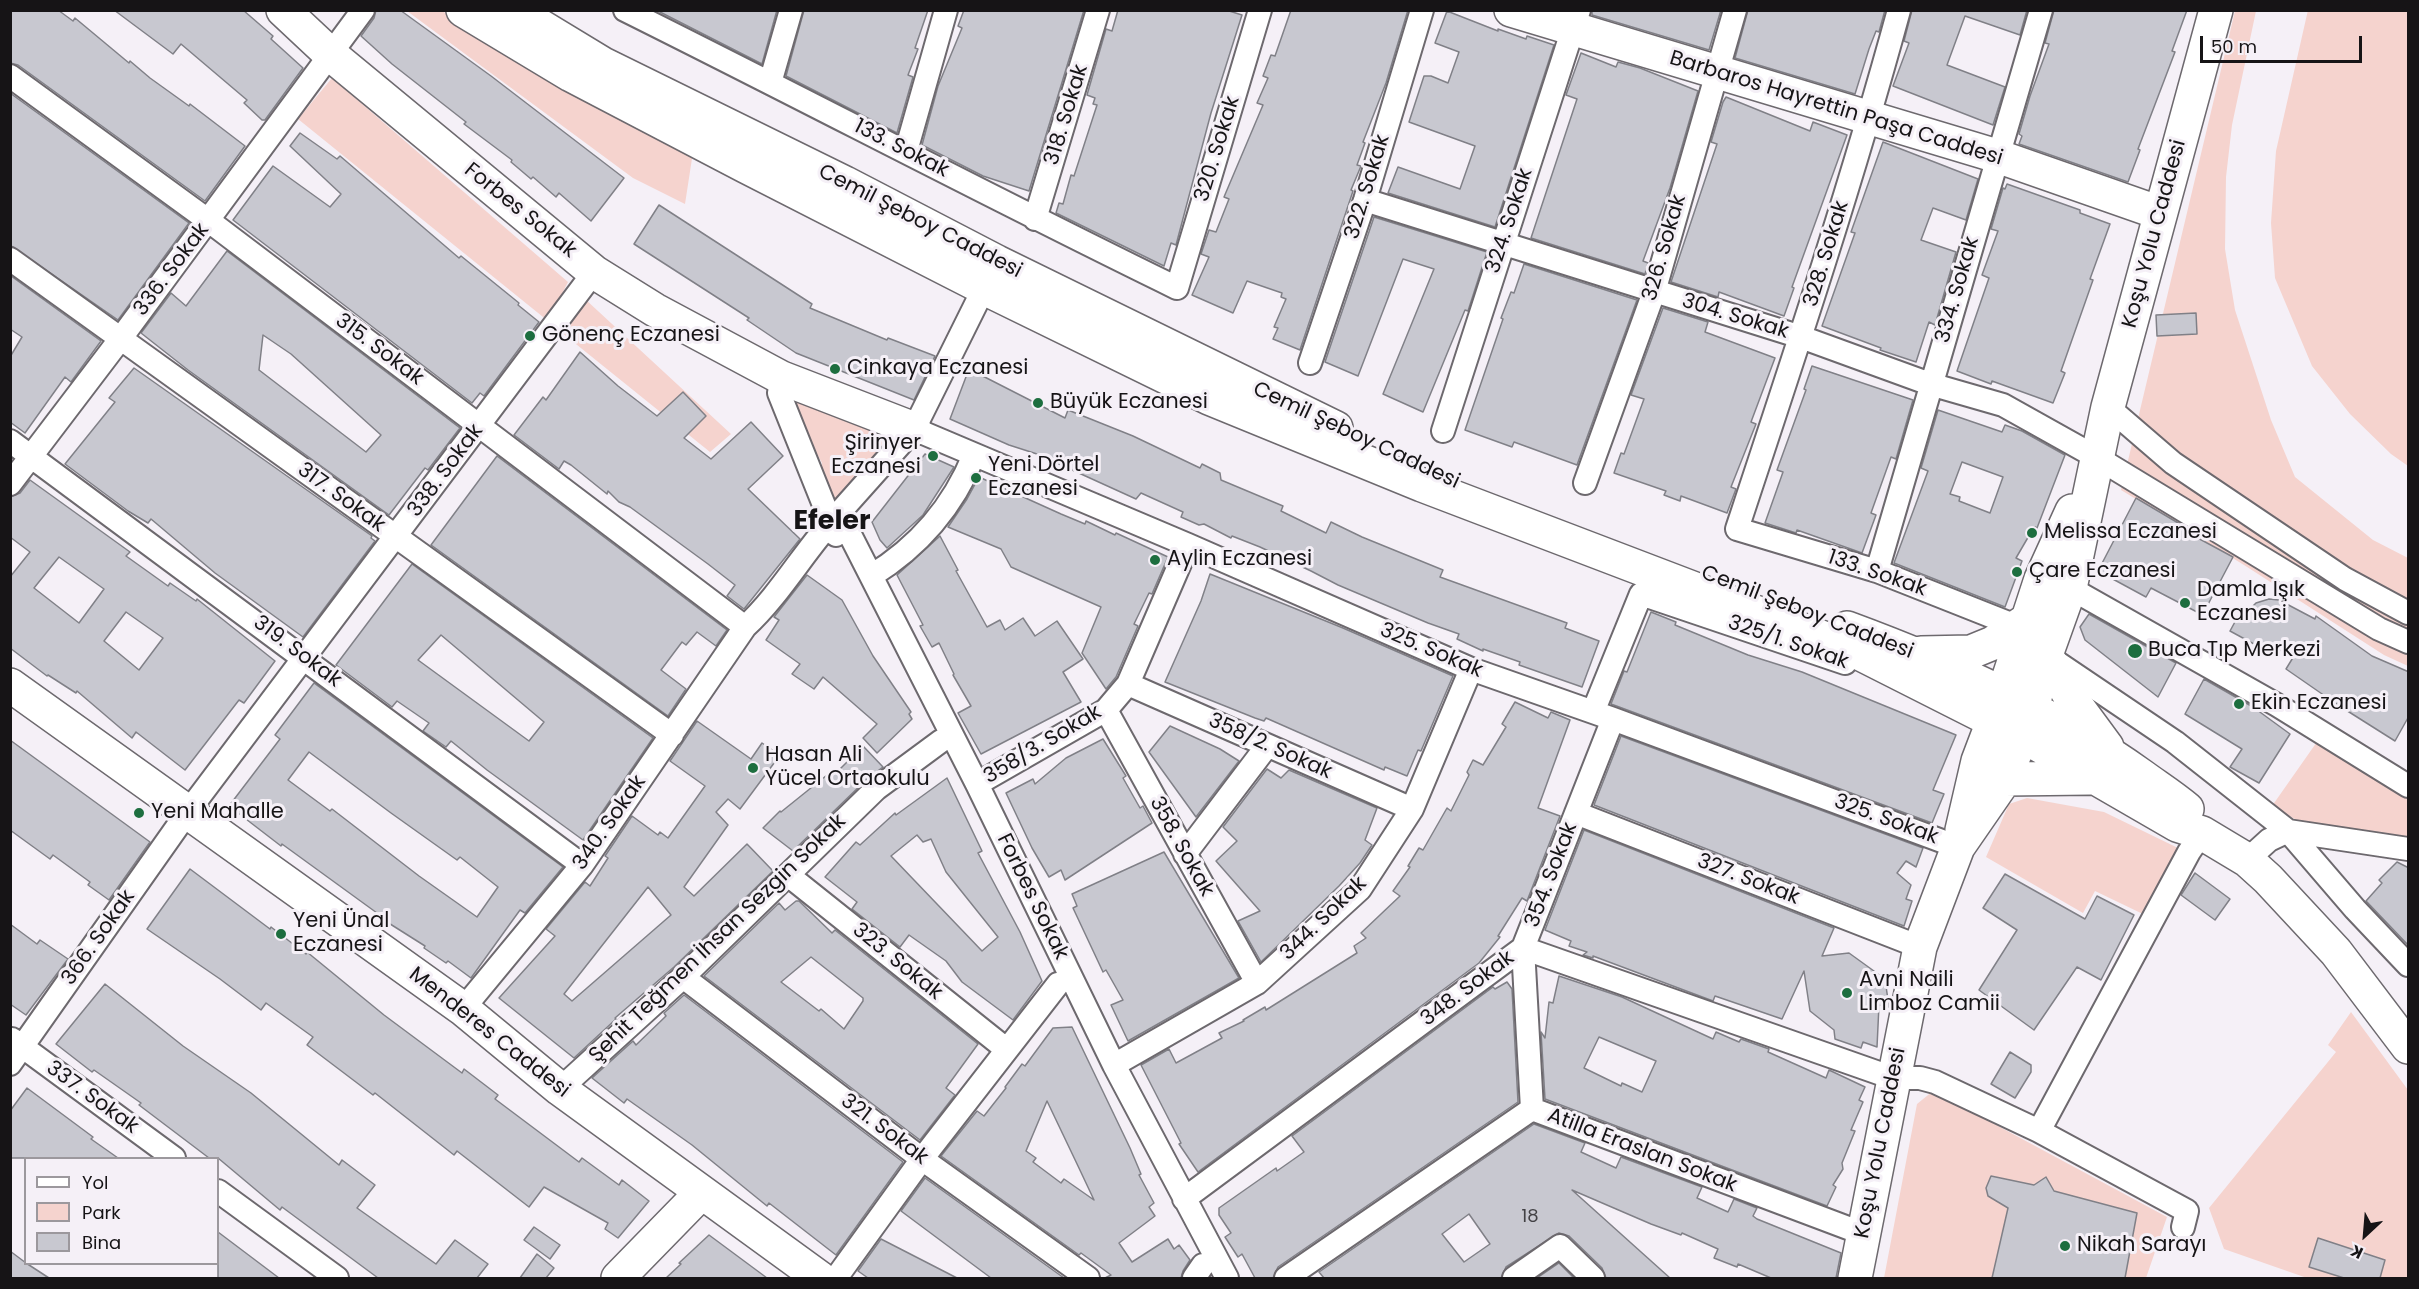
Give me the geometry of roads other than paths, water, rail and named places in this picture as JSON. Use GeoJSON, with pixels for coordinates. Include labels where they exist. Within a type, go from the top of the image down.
{"type":"FeatureCollection","features":[{"type":"Feature","properties":{"kind":"main road","name":"Forbes Sokak"},"geometry":{"type":"LineString","coordinates":[[283,10],[330,54],[594,272],[654,309],[782,378],[914,429]]}},
{"type":"Feature","properties":{"kind":"main road"},"geometry":{"type":"LineString","coordinates":[[309,10],[327,31],[330,54]]}},
{"type":"Feature","properties":{"kind":"main road","name":"Cemil Şeboy Caddesi"},"geometry":{"type":"LineString","coordinates":[[463,10],[571,75],[745,166],[984,288],[1209,398],[1422,485],[1847,647],[1934,693],[1998,708]]}},
{"type":"Feature","properties":{"kind":"main road","name":"Cemil Şeboy Caddesi"},"geometry":{"type":"LineString","coordinates":[[514,10],[603,64],[845,183],[997,262],[1431,474],[1570,528],[1723,581],[1916,654],[1998,708]]}},
{"type":"Feature","properties":{"kind":"main road","name":"Barbaros Hayrettin Paşa Caddesi"},"geometry":{"type":"LineString","coordinates":[[1511,10],[1576,21],[1715,73],[1997,156],[2160,213]]}},
{"type":"Feature","properties":{"kind":"main road","name":"Koşu Yolu Caddesi"},"geometry":{"type":"LineString","coordinates":[[1958,847],[2006,779],[2028,723],[2046,655],[2070,588],[2108,407],[2216,10]]}},
{"type":"Feature","properties":{"kind":"main road","name":"Koşu Yolu Caddesi"},"geometry":{"type":"LineString","coordinates":[[1855,1278],[1920,947],[1958,847],[1978,761],[1998,708],[2023,622],[2096,457]]}},
{"type":"Feature","properties":{"kind":"main road"},"geometry":{"type":"LineString","coordinates":[[1916,654],[1971,652],[1994,643],[2023,622]]}},
{"type":"Feature","properties":{"kind":"main road"},"geometry":{"type":"LineString","coordinates":[[2046,655],[2071,698],[2105,767]]}},
{"type":"Feature","properties":{"kind":"main road","name":"Menderes Caddesi"},"geometry":{"type":"LineString","coordinates":[[10,685],[463,1009],[560,1089],[820,1278]]}},
{"type":"Feature","properties":{"kind":"main road"},"geometry":{"type":"LineString","coordinates":[[1998,708],[2105,767],[2176,825],[2202,833],[2247,860],[2336,952],[2409,1047]]}},
{"type":"Feature","properties":{"kind":"main road"},"geometry":{"type":"LineString","coordinates":[[2006,779],[2105,767]]}},
{"type":"Feature","properties":{"kind":"main road"},"geometry":{"type":"LineString","coordinates":[[618,1278],[701,1193]]}},
{"type":"Feature","properties":{"kind":"street","name":"336. Sokak"},"geometry":{"type":"LineString","coordinates":[[10,484],[209,221],[363,10]]}},
{"type":"Feature","properties":{"kind":"street"},"geometry":{"type":"LineString","coordinates":[[770,83],[791,10]]}},
{"type":"Feature","properties":{"kind":"street"},"geometry":{"type":"LineString","coordinates":[[906,151],[946,10]]}},
{"type":"Feature","properties":{"kind":"street","name":"318. Sokak"},"geometry":{"type":"LineString","coordinates":[[1035,219],[1098,10]]}},
{"type":"Feature","properties":{"kind":"street","name":"320. Sokak"},"geometry":{"type":"LineString","coordinates":[[1177,288],[1260,10]]}},
{"type":"Feature","properties":{"kind":"street","name":"322. Sokak"},"geometry":{"type":"LineString","coordinates":[[1310,363],[1365,200],[1422,10]]}},
{"type":"Feature","properties":{"kind":"street","name":"326. Sokak"},"geometry":{"type":"LineString","coordinates":[[1585,483],[1654,292],[1715,73],[1735,10]]}},
{"type":"Feature","properties":{"kind":"street","name":"328. Sokak"},"geometry":{"type":"LineString","coordinates":[[1737,529],[1801,338],[1870,117],[1899,10]]}},
{"type":"Feature","properties":{"kind":"street","name":"334. Sokak"},"geometry":{"type":"LineString","coordinates":[[1876,571],[2041,10]]}},
{"type":"Feature","properties":{"kind":"street","name":"133. Sokak"},"geometry":{"type":"LineString","coordinates":[[628,11],[906,151],[1035,219],[1177,288]]}},
{"type":"Feature","properties":{"kind":"street","name":"324. Sokak"},"geometry":{"type":"LineString","coordinates":[[1443,431],[1576,21]]}},
{"type":"Feature","properties":{"kind":"street","name":"315. Sokak"},"geometry":{"type":"LineString","coordinates":[[10,76],[209,221],[745,627]]}},
{"type":"Feature","properties":{"kind":"street","name":"304. Sokak"},"geometry":{"type":"LineString","coordinates":[[1365,200],[1801,338],[1930,384],[2003,405],[2096,457],[2379,630],[2409,642]]}},
{"type":"Feature","properties":{"kind":"street","name":"317. Sokak"},"geometry":{"type":"LineString","coordinates":[[10,259],[672,735]]}},
{"type":"Feature","properties":{"kind":"street","name":"338. Sokak"},"geometry":{"type":"LineString","coordinates":[[187,813],[594,272]]}},
{"type":"Feature","properties":{"kind":"street"},"geometry":{"type":"LineString","coordinates":[[745,627],[762,612],[835,518],[914,429],[984,288]]}},
{"type":"Feature","properties":{"kind":"street","name":"Forbes Sokak"},"geometry":{"type":"LineString","coordinates":[[782,378],[779,393],[835,518],[941,741],[964,781],[1059,984],[1202,1274]]}},
{"type":"Feature","properties":{"kind":"street"},"geometry":{"type":"LineString","coordinates":[[2108,407],[2173,463],[2345,579],[2409,613]]}},
{"type":"Feature","properties":{"kind":"street","name":"325. Sokak"},"geometry":{"type":"LineString","coordinates":[[914,429],[1188,545],[1471,669],[1958,847]]}},
{"type":"Feature","properties":{"kind":"street","name":"319. Sokak"},"geometry":{"type":"LineString","coordinates":[[10,441],[582,865]]}},
{"type":"Feature","properties":{"kind":"street"},"geometry":{"type":"LineString","coordinates":[[871,576],[897,560],[927,531],[964,480],[974,455]]}},
{"type":"Feature","properties":{"kind":"street","name":"Forbes Sokak"},"geometry":{"type":"LineString","coordinates":[[835,518],[871,576],[977,784],[1114,1065],[1227,1278]]}},
{"type":"Feature","properties":{"kind":"street","name":"133. Sokak"},"geometry":{"type":"LineString","coordinates":[[1737,529],[1876,571],[2023,622]]}},
{"type":"Feature","properties":{"kind":"street","name":"358/3. Sokak"},"geometry":{"type":"LineString","coordinates":[[977,784],[1106,710],[1128,684],[1188,545]]}},
{"type":"Feature","properties":{"kind":"street"},"geometry":{"type":"LineString","coordinates":[[2070,588],[2277,705],[2409,786]]}},
{"type":"Feature","properties":{"kind":"street","name":"325/1. Sokak"},"geometry":{"type":"LineString","coordinates":[[1641,594],[1934,693]]}},
{"type":"Feature","properties":{"kind":"street","name":"354. Sokak"},"geometry":{"type":"LineString","coordinates":[[1532,1109],[1523,948],[1576,813],[1641,594]]}},
{"type":"Feature","properties":{"kind":"street","name":"340. Sokak"},"geometry":{"type":"LineString","coordinates":[[463,1009],[582,865],[745,627]]}},
{"type":"Feature","properties":{"kind":"street"},"geometry":{"type":"LineString","coordinates":[[2046,655],[2175,742],[2288,831],[2348,901],[2409,965]]}},
{"type":"Feature","properties":{"kind":"street","name":"344. Sokak"},"geometry":{"type":"LineString","coordinates":[[1114,1065],[1257,983],[1360,889],[1412,809],[1471,669]]}},
{"type":"Feature","properties":{"kind":"street","name":"358/2. Sokak"},"geometry":{"type":"LineString","coordinates":[[1128,684],[1412,809]]}},
{"type":"Feature","properties":{"kind":"street","name":"358. Sokak"},"geometry":{"type":"LineString","coordinates":[[1106,710],[1257,983]]}},
{"type":"Feature","properties":{"kind":"street","name":"Şehit Teğmen İhsan Sezgin Sokak"},"geometry":{"type":"LineString","coordinates":[[560,1089],[684,977],[876,789],[941,741]]}},
{"type":"Feature","properties":{"kind":"street"},"geometry":{"type":"LineString","coordinates":[[1185,854],[1267,746]]}},
{"type":"Feature","properties":{"kind":"street","name":"366. Sokak"},"geometry":{"type":"LineString","coordinates":[[15,1050],[187,813]]}},
{"type":"Feature","properties":{"kind":"street","name":"327. Sokak"},"geometry":{"type":"LineString","coordinates":[[1576,813],[1920,947]]}},
{"type":"Feature","properties":{"kind":"street"},"geometry":{"type":"LineString","coordinates":[[2247,860],[2269,840],[2288,831],[2407,850]]}},
{"type":"Feature","properties":{"kind":"street"},"geometry":{"type":"LineString","coordinates":[[2038,1131],[2189,852],[2202,833]]}},
{"type":"Feature","properties":{"kind":"street","name":"323. Sokak"},"geometry":{"type":"LineString","coordinates":[[788,875],[1006,1049]]}},
{"type":"Feature","properties":{"kind":"street","name":"348. Sokak"},"geometry":{"type":"LineString","coordinates":[[1184,1199],[1523,948],[1893,1078],[1920,1078],[1935,1082],[2038,1131],[2187,1211],[2183,1227]]}},
{"type":"Feature","properties":{"kind":"street","name":"321. Sokak"},"geometry":{"type":"LineString","coordinates":[[684,977],[922,1159],[1088,1278]]}},
{"type":"Feature","properties":{"kind":"street"},"geometry":{"type":"LineString","coordinates":[[836,1278],[922,1159],[1059,984]]}},
{"type":"Feature","properties":{"kind":"street","name":"337. Sokak"},"geometry":{"type":"LineString","coordinates":[[15,1050],[173,1157]]}},
{"type":"Feature","properties":{"kind":"street","name":"Atilla Eraslan Sokak"},"geometry":{"type":"LineString","coordinates":[[1286,1278],[1532,1109],[1864,1234]]}},
{"type":"Feature","properties":{"kind":"street"},"geometry":{"type":"LineString","coordinates":[[219,1192],[337,1278]]}},
{"type":"Feature","properties":{"kind":"street"},"geometry":{"type":"LineString","coordinates":[[1514,1278],[1560,1246],[1593,1278]]}},
{"type":"Feature","properties":{"kind":"place","name":"Gönenç Eczanesi"},"geometry":{"type":"Point","coordinates":[530,336]}},
{"type":"Feature","properties":{"kind":"place","name":"Cinkaya Eczanesi"},"geometry":{"type":"Point","coordinates":[835,369]}},
{"type":"Feature","properties":{"kind":"place","name":"Büyük Eczanesi"},"geometry":{"type":"Point","coordinates":[1038,403]}},
{"type":"Feature","properties":{"kind":"place","name":"Şirinyer Eczanesi"},"geometry":{"type":"Point","coordinates":[933,456]}},
{"type":"Feature","properties":{"kind":"place","name":"Yeni Dörtel Eczanesi"},"geometry":{"type":"Point","coordinates":[976,478]}},
{"type":"Feature","properties":{"kind":"place","name":"Melissa Eczanesi"},"geometry":{"type":"Point","coordinates":[2032,533]}},
{"type":"Feature","properties":{"kind":"place","name":"Aylin Eczanesi"},"geometry":{"type":"Point","coordinates":[1155,560]}},
{"type":"Feature","properties":{"kind":"place","name":"Çare Eczanesi"},"geometry":{"type":"Point","coordinates":[2017,572]}},
{"type":"Feature","properties":{"kind":"place","name":"Damla Işık Eczanesi"},"geometry":{"type":"Point","coordinates":[2185,603]}},
{"type":"Feature","properties":{"kind":"place","name":"Buca Tıp Merkezi"},"geometry":{"type":"Point","coordinates":[2135,651]}},
{"type":"Feature","properties":{"kind":"place","name":"Ekin Eczanesi"},"geometry":{"type":"Point","coordinates":[2239,704]}},
{"type":"Feature","properties":{"kind":"place","name":"Hasan Ali Yücel Ortaokulu"},"geometry":{"type":"Point","coordinates":[753,768]}},
{"type":"Feature","properties":{"kind":"place","name":"Yeni Mahalle"},"geometry":{"type":"Point","coordinates":[139,813]}},
{"type":"Feature","properties":{"kind":"place","name":"Yeni Ünal Eczanesi"},"geometry":{"type":"Point","coordinates":[281,934]}},
{"type":"Feature","properties":{"kind":"place","name":"Avni Naili Limboz Camii"},"geometry":{"type":"Point","coordinates":[1847,993]}},
{"type":"Feature","properties":{"kind":"place","name":"Nikah Sarayı"},"geometry":{"type":"Point","coordinates":[2065,1246]}},
{"type":"Feature","properties":{"kind":"district","name":"Efeler"},"geometry":{"type":"Point","coordinates":[832,522]}}]}
